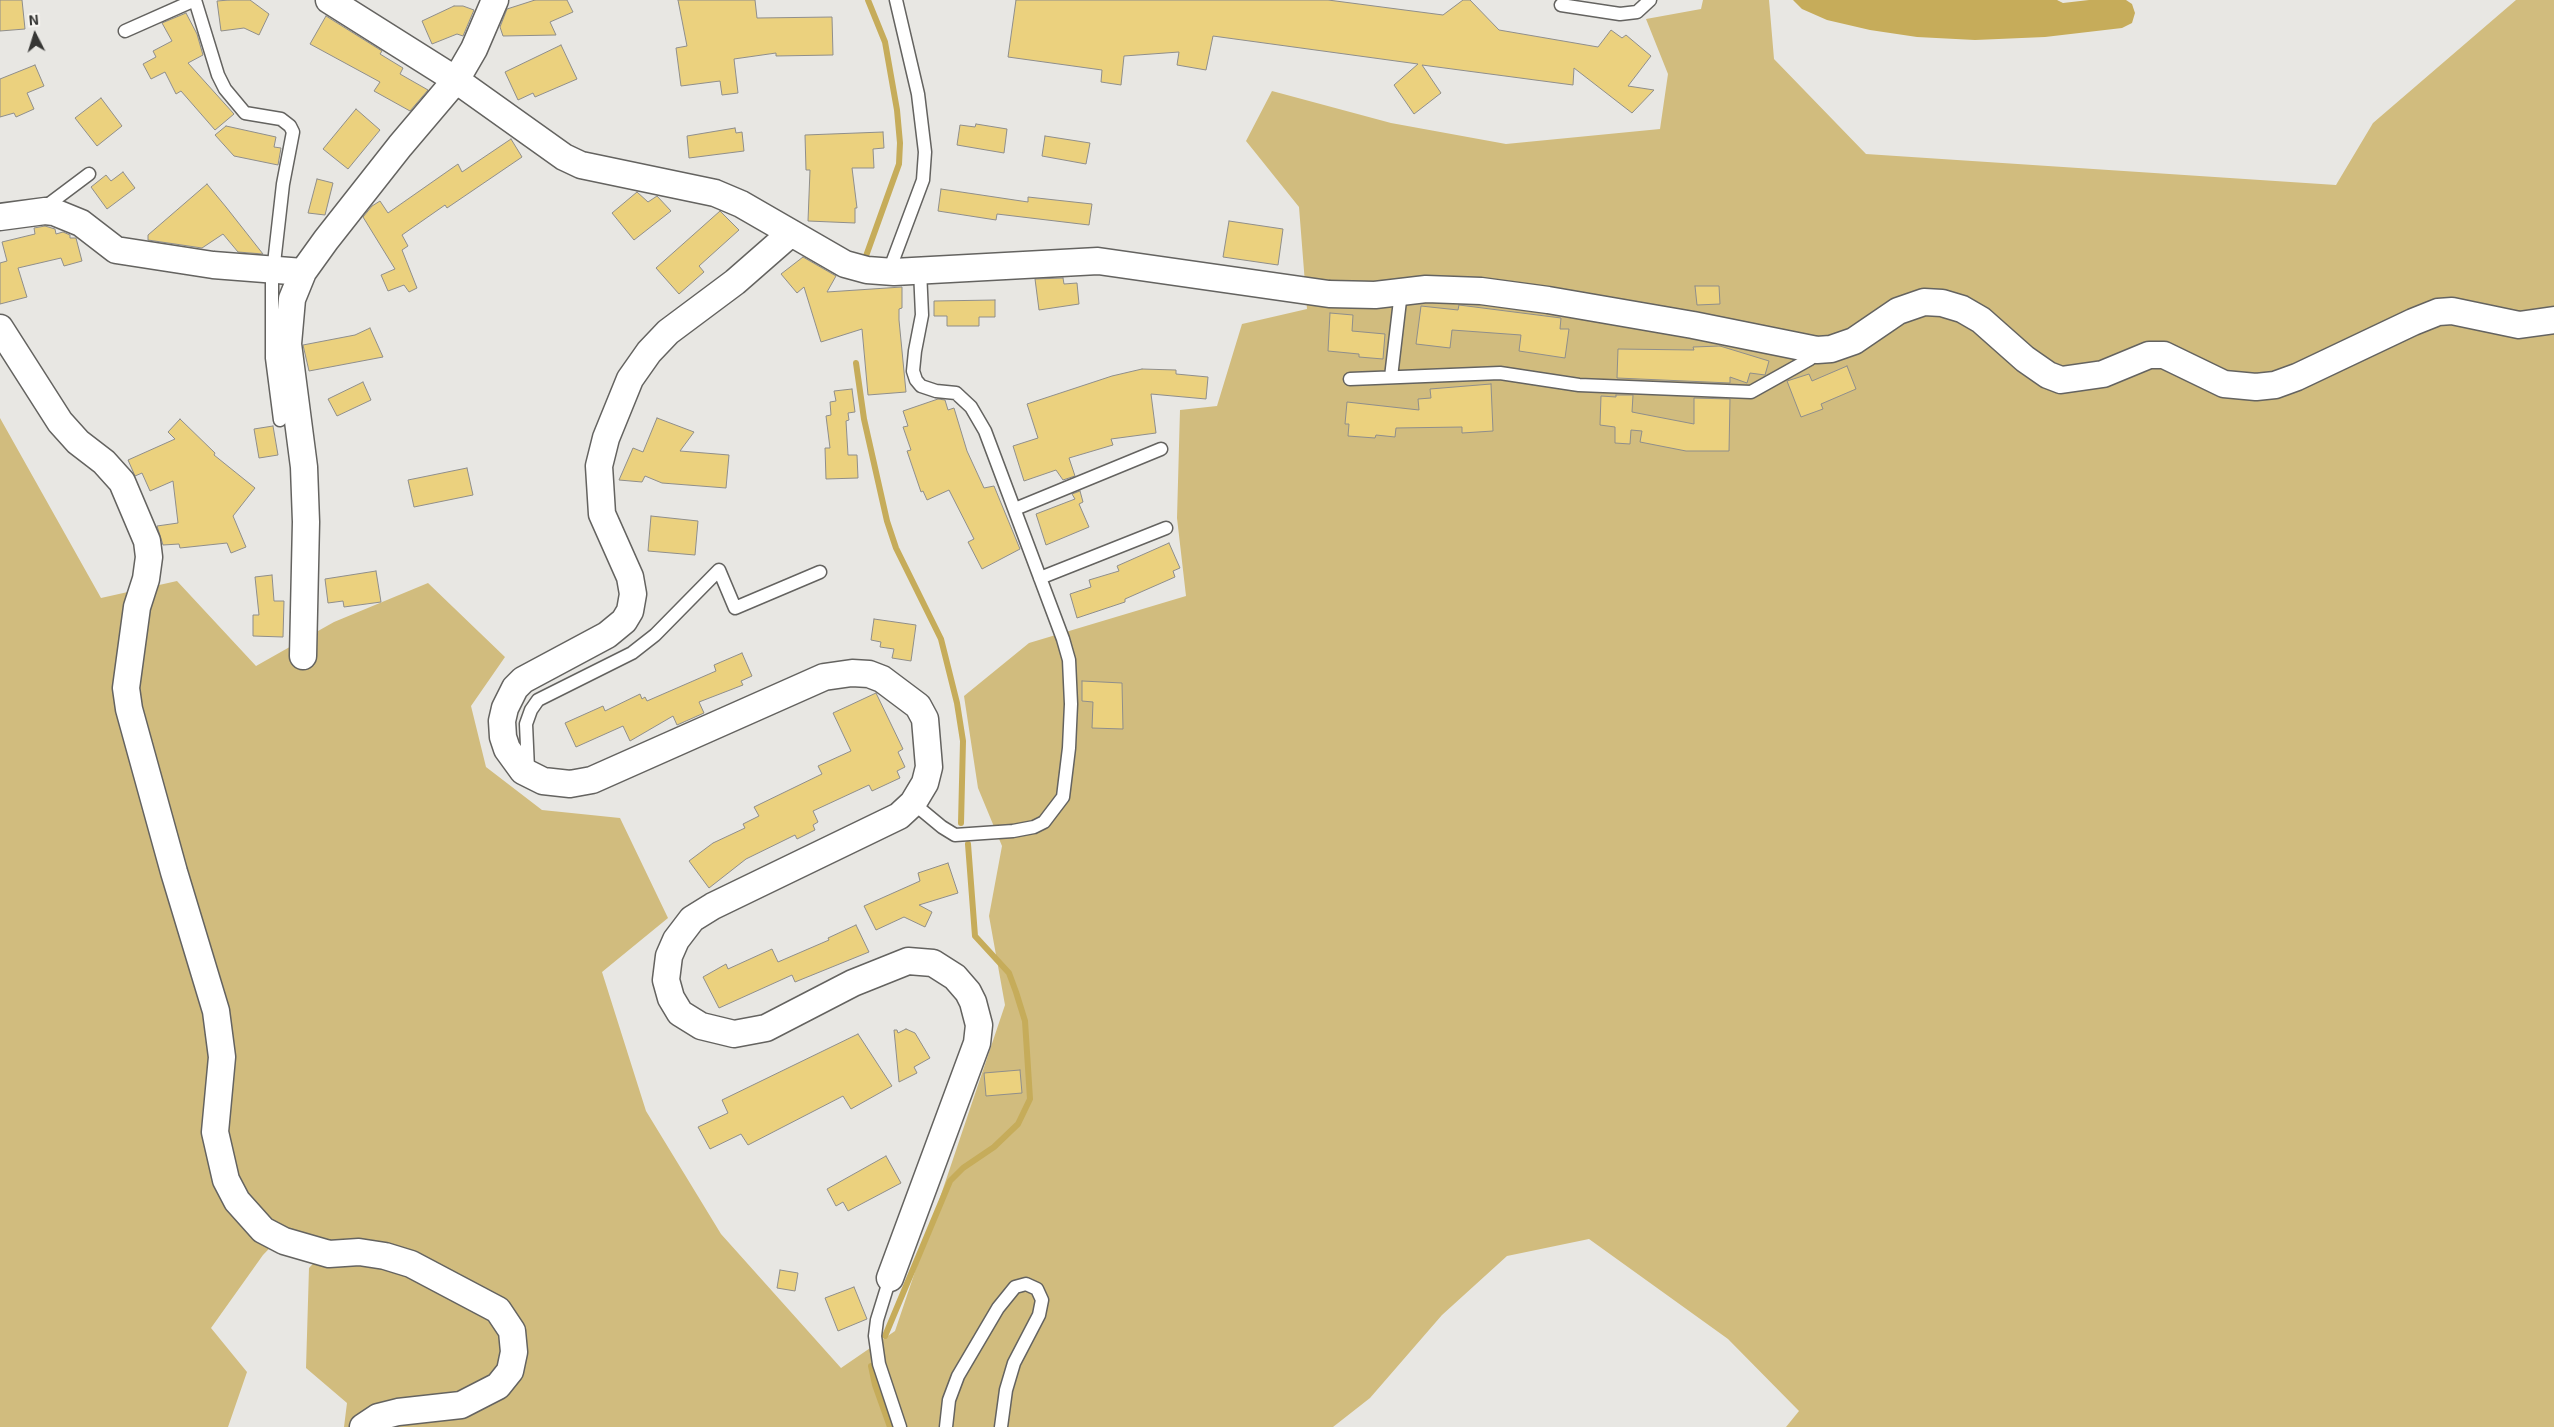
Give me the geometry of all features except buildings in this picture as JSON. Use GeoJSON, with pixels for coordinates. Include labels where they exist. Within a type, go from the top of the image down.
{"type":"FeatureCollection","features":[{"type":"Feature","properties":{"kind":"street"},"geometry":{"type":"LineString","coordinates":[[329,0],[456,80],[564,157],[581,164],[715,193],[741,204],[845,264],[868,270],[889,272],[1098,261],[1328,294],[1375,295],[1426,289],[1481,291],[1548,300],[1693,325],[1817,350],[1831,349],[1854,341],[1898,311],[1924,302],[1942,303],[1962,309],[1981,320],[2025,359],[2048,375],[2062,380],[2103,374],[2149,355],[2164,355],[2224,384],[2256,387],[2275,385],[2297,377],[2412,322],[2438,312],[2452,311],[2520,325],[2554,320]]}},
{"type":"Feature","properties":{"kind":"street"},"geometry":{"type":"LineString","coordinates":[[303,656],[306,522],[304,467],[288,344],[292,299],[303,272],[400,146],[456,80],[474,49],[495,0]]}},
{"type":"Feature","properties":{"kind":"street"},"geometry":{"type":"LineString","coordinates":[[0,217],[45,211],[64,215],[81,223],[116,250],[213,265],[303,272]]}},
{"type":"Feature","properties":{"kind":"street"},"geometry":{"type":"LineString","coordinates":[[791,233],[735,282],[668,332],[649,352],[630,379],[606,438],[599,466],[602,514],[630,577],[633,594],[630,611],[624,621],[607,635],[523,680],[515,688],[505,708],[502,721],[503,737],[512,757],[528,774],[556,784],[592,780],[824,678],[861,674],[882,679],[909,697],[918,706],[925,719],[930,767],[925,782],[913,803],[899,816],[713,906],[692,919],[676,940],[669,956],[666,980],[671,998],[680,1013],[701,1026],[734,1034],[766,1028],[853,983],[908,961],[934,963],[955,977],[968,992],[973,1002],[979,1025],[977,1043],[890,1278]]}},
{"type":"Feature","properties":{"kind":"street"},"geometry":{"type":"LineString","coordinates":[[0,328],[60,422],[78,442],[104,462],[122,482],[147,541],[149,557],[137,607],[126,688],[129,709],[174,872],[216,1011],[222,1057],[215,1132],[226,1180],[236,1201],[263,1230],[284,1241],[329,1254],[359,1252],[385,1256],[411,1264],[498,1310],[512,1331],[514,1352],[510,1370],[498,1386],[461,1405],[398,1412],[378,1417],[363,1427]]}},
{"type":"Feature","properties":{"kind":"lane"},"geometry":{"type":"LineString","coordinates":[[125,31],[195,0],[225,89],[244,113],[281,119],[290,126],[293,132],[283,184],[273,270],[272,358],[280,420]]}},
{"type":"Feature","properties":{"kind":"lane"},"geometry":{"type":"LineString","coordinates":[[889,272],[923,180],[925,152],[918,94],[896,0]]}},
{"type":"Feature","properties":{"kind":"lane"},"geometry":{"type":"LineString","coordinates":[[1561,5],[1620,14],[1637,12],[1650,0]]}},
{"type":"Feature","properties":{"kind":"lane"},"geometry":{"type":"LineString","coordinates":[[45,211],[49,204],[89,174]]}},
{"type":"Feature","properties":{"kind":"lane"},"geometry":{"type":"LineString","coordinates":[[913,803],[942,827],[956,835],[1034,827],[1044,822],[1063,797],[1069,748],[1069,660],[1015,509],[985,432],[972,407],[956,393],[936,391],[922,386],[916,380],[913,371],[914,350],[922,315],[920,270]]}},
{"type":"Feature","properties":{"kind":"lane"},"geometry":{"type":"LineString","coordinates":[[1391,377],[1401,292]]}},
{"type":"Feature","properties":{"kind":"lane"},"geometry":{"type":"LineString","coordinates":[[1350,378],[1500,373],[1579,385],[1751,392],[1810,359],[1817,350]]}},
{"type":"Feature","properties":{"kind":"lane"},"geometry":{"type":"LineString","coordinates":[[1015,509],[1161,449]]}},
{"type":"Feature","properties":{"kind":"lane"},"geometry":{"type":"LineString","coordinates":[[1040,578],[1166,528]]}},
{"type":"Feature","properties":{"kind":"lane"},"geometry":{"type":"LineString","coordinates":[[528,774],[526,724],[531,710],[538,700],[632,653],[655,635],[719,570],[735,608],[820,572]]}},
{"type":"Feature","properties":{"kind":"lane"},"geometry":{"type":"LineString","coordinates":[[890,1278],[877,1320],[875,1336],[879,1364],[900,1427]]}},
{"type":"Feature","properties":{"kind":"lane"},"geometry":{"type":"LineString","coordinates":[[946,1427],[949,1400],[958,1376],[998,1308],[1015,1287],[1026,1284],[1037,1289],[1042,1300],[1039,1315],[1014,1363],[1006,1390],[1001,1427]]}},
{"type":"Feature","properties":{"kind":"shaded area"},"geometry":{"type":"Polygon","coordinates":[[[1703,0],[1769,0],[1774,59],[1866,154],[2336,185],[2373,123],[2516,0],[2554,0],[2554,1427],[1786,1427],[1799,1411],[1728,1339],[1589,1239],[1507,1256],[1442,1315],[1370,1398],[1333,1427],[344,1427],[347,1403],[306,1368],[309,1268],[327,1249],[287,1230],[263,1255],[211,1328],[247,1372],[228,1427],[0,1427],[0,418],[101,598],[177,581],[256,666],[334,622],[428,583],[505,657],[471,706],[486,767],[542,810],[620,818],[668,918],[602,972],[646,1111],[721,1234],[841,1368],[895,1331],[1005,1005],[989,916],[1002,846],[978,788],[964,696],[1029,643],[1186,596],[1177,518],[1180,410],[1217,406],[1242,324],[1307,309],[1299,207],[1246,141],[1272,91],[1391,123],[1506,144],[1660,129],[1668,74],[1646,19],[1701,9],[1703,0]]]}},
{"type":"Feature","properties":{"kind":"shaded area"},"geometry":{"type":"Polygon","coordinates":[[[1793,0],[2057,0],[2063,3],[2089,0],[2126,0],[2132,4],[2135,13],[2132,23],[2122,28],[2045,37],[1975,40],[1917,37],[1870,30],[1827,20],[1802,9],[1793,0]]]}},
{"type":"Feature","properties":{"kind":"waterway"},"geometry":{"type":"LineString","coordinates":[[866,256],[899,164],[900,143],[897,110],[885,42],[868,0]]}},
{"type":"Feature","properties":{"kind":"waterway"},"geometry":{"type":"LineString","coordinates":[[856,363],[864,419],[887,521],[896,548],[941,639],[957,703],[963,741],[961,823]]}},
{"type":"Feature","properties":{"kind":"waterway"},"geometry":{"type":"LineString","coordinates":[[885,1336],[950,1181],[963,1168],[994,1147],[1018,1124],[1030,1099],[1025,1021],[1016,992],[1009,973],[975,936],[968,844]]}},
{"type":"Feature","properties":{"kind":"waterway"},"geometry":{"type":"LineString","coordinates":[[871,1366],[875,1385],[890,1427]]}}]}
